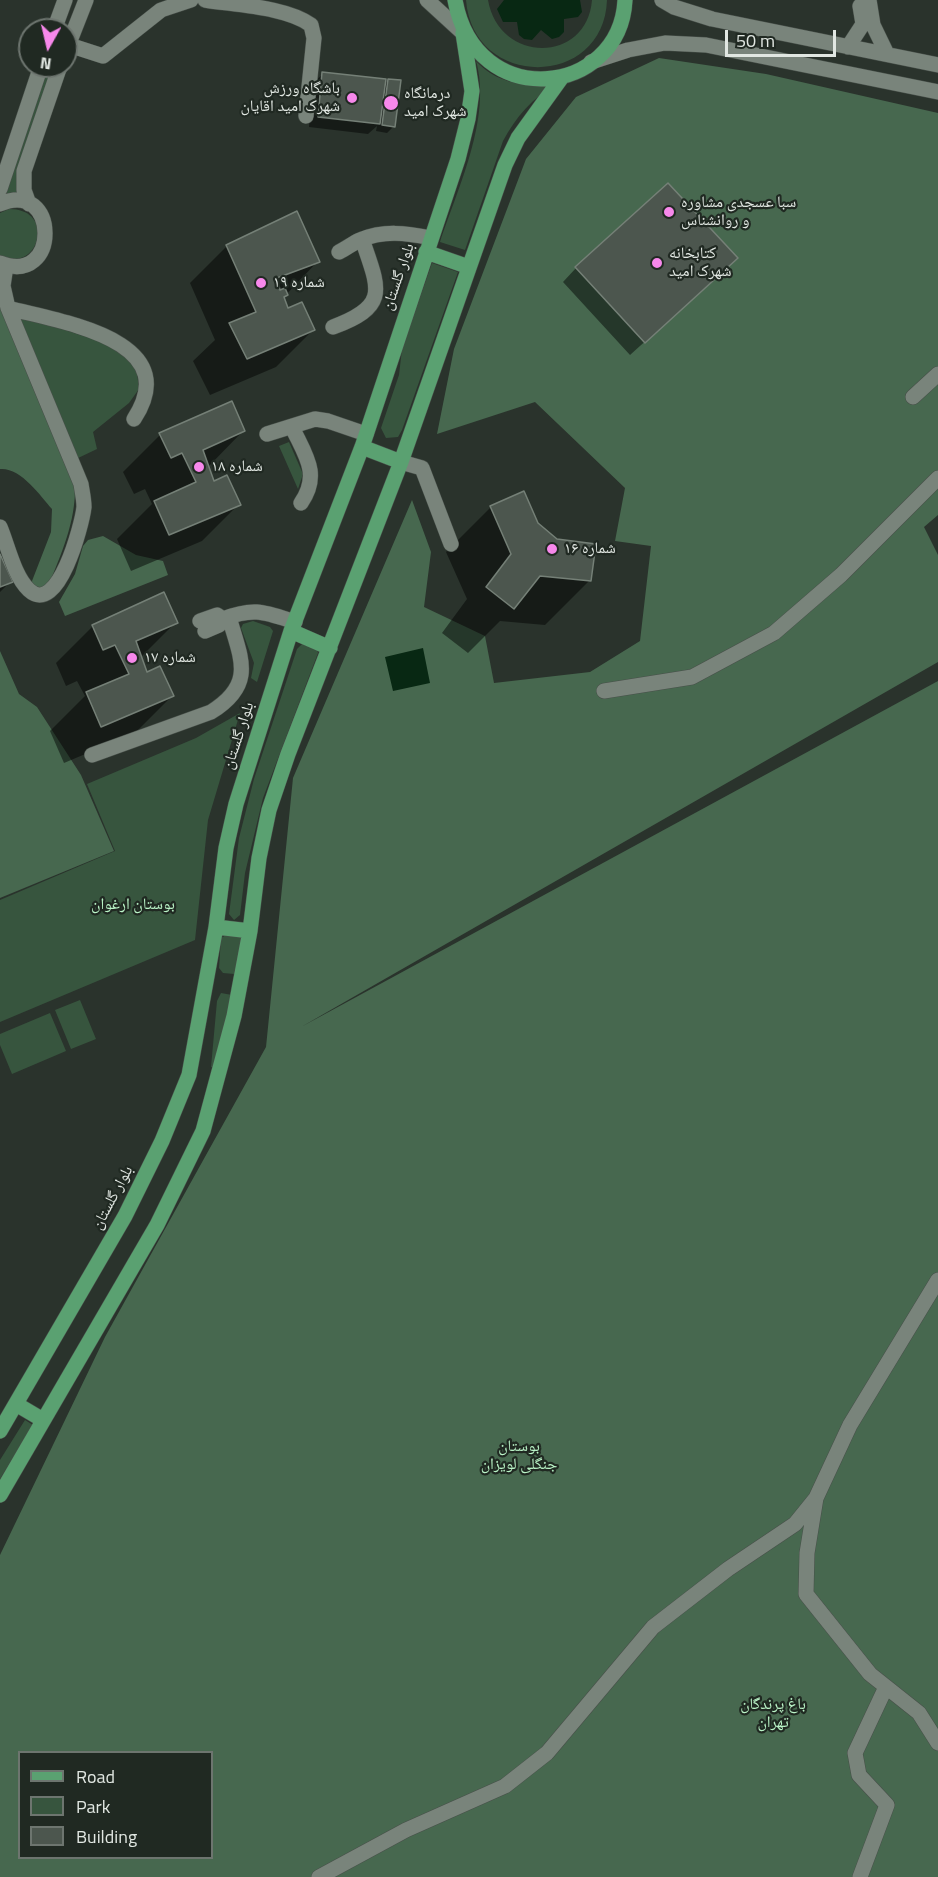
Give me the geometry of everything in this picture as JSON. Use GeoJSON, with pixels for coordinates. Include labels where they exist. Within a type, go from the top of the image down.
{"type":"FeatureCollection","features":[{"type":"Feature","properties":{"kind":"main road","name":"بلوار گلستان"},"geometry":{"type":"LineString","coordinates":[[0,1431],[125,1216],[167,1130],[189,1075],[216,927],[226,848],[236,804],[293,626],[364,440],[468,119],[472,91],[463,33],[455,0]]}},
{"type":"Feature","properties":{"kind":"main road"},"geometry":{"type":"LineString","coordinates":[[463,33],[483,58],[512,75],[537,79],[562,77],[591,62],[613,37],[620,22],[625,0]]}},
{"type":"Feature","properties":{"kind":"main road"},"geometry":{"type":"LineString","coordinates":[[0,1495],[157,1225],[203,1131],[234,1017],[250,932],[259,858],[269,810],[288,754],[401,462],[505,165],[518,138],[562,77]]}},
{"type":"Feature","properties":{"kind":"main road"},"geometry":{"type":"LineString","coordinates":[[429,245],[469,267]]}},
{"type":"Feature","properties":{"kind":"main road"},"geometry":{"type":"LineString","coordinates":[[364,440],[401,462]]}},
{"type":"Feature","properties":{"kind":"main road"},"geometry":{"type":"LineString","coordinates":[[293,626],[330,648]]}},
{"type":"Feature","properties":{"kind":"main road"},"geometry":{"type":"LineString","coordinates":[[216,927],[250,932]]}},
{"type":"Feature","properties":{"kind":"main road"},"geometry":{"type":"LineString","coordinates":[[16,1404],[40,1425]]}},
{"type":"Feature","properties":{"kind":"street"},"geometry":{"type":"LineString","coordinates":[[58,18],[65,0]]}},
{"type":"Feature","properties":{"kind":"street"},"geometry":{"type":"LineString","coordinates":[[78,20],[86,0]]}},
{"type":"Feature","properties":{"kind":"street"},"geometry":{"type":"LineString","coordinates":[[78,50],[103,56],[161,10],[191,0]]}},
{"type":"Feature","properties":{"kind":"street"},"geometry":{"type":"LineString","coordinates":[[205,0],[301,17],[311,25],[314,38],[306,116]]}},
{"type":"Feature","properties":{"kind":"street"},"geometry":{"type":"LineString","coordinates":[[427,0],[463,33]]}},
{"type":"Feature","properties":{"kind":"street"},"geometry":{"type":"LineString","coordinates":[[662,0],[674,7],[711,19],[938,64]]}},
{"type":"Feature","properties":{"kind":"street"},"geometry":{"type":"LineString","coordinates":[[848,47],[863,24],[859,0]]}},
{"type":"Feature","properties":{"kind":"street"},"geometry":{"type":"LineString","coordinates":[[869,0],[873,25],[887,54]]}},
{"type":"Feature","properties":{"kind":"street"},"geometry":{"type":"LineString","coordinates":[[591,62],[628,50],[665,43],[706,45],[938,92]]}},
{"type":"Feature","properties":{"kind":"street"},"geometry":{"type":"LineString","coordinates":[[0,189],[37,78]]}},
{"type":"Feature","properties":{"kind":"street"},"geometry":{"type":"LineString","coordinates":[[29,204],[24,190],[24,171],[56,78]]}},
{"type":"Feature","properties":{"kind":"street"},"geometry":{"type":"LineString","coordinates":[[0,204],[12,200],[29,204],[36,208],[46,223],[46,240],[43,249],[32,261],[15,266],[3,264],[3,286],[8,308],[81,484],[84,505],[80,526],[58,586],[47,594],[35,595],[27,589],[18,573],[0,527]]}},
{"type":"Feature","properties":{"kind":"street"},"geometry":{"type":"LineString","coordinates":[[338,247],[379,233],[395,232],[429,245]]}},
{"type":"Feature","properties":{"kind":"street"},"geometry":{"type":"LineString","coordinates":[[333,327],[358,318],[374,300],[377,289],[359,240]]}},
{"type":"Feature","properties":{"kind":"street"},"geometry":{"type":"LineString","coordinates":[[8,308],[112,340],[139,357],[145,369],[146,397],[134,419]]}},
{"type":"Feature","properties":{"kind":"street"},"geometry":{"type":"LineString","coordinates":[[913,397],[938,374]]}},
{"type":"Feature","properties":{"kind":"street"},"geometry":{"type":"LineString","coordinates":[[269,438],[277,429],[289,428],[315,419],[328,421],[364,440]]}},
{"type":"Feature","properties":{"kind":"street"},"geometry":{"type":"LineString","coordinates":[[289,428],[312,473],[308,494],[301,503]]}},
{"type":"Feature","properties":{"kind":"street"},"geometry":{"type":"LineString","coordinates":[[401,462],[422,468],[451,544]]}},
{"type":"Feature","properties":{"kind":"street"},"geometry":{"type":"LineString","coordinates":[[604,691],[692,677],[774,633],[841,575],[938,478]]}},
{"type":"Feature","properties":{"kind":"street"},"geometry":{"type":"LineString","coordinates":[[202,626],[219,625],[226,618],[259,610],[293,626]]}},
{"type":"Feature","properties":{"kind":"street"},"geometry":{"type":"LineString","coordinates":[[92,755],[211,712],[229,701],[239,686],[243,671],[226,618]]}},
{"type":"Feature","properties":{"kind":"street"},"geometry":{"type":"LineString","coordinates":[[319,1877],[406,1830],[505,1786],[547,1753],[653,1626],[728,1569],[795,1524],[816,1498],[850,1425],[938,1280]]}},
{"type":"Feature","properties":{"kind":"street"},"geometry":{"type":"LineString","coordinates":[[816,1498],[807,1553],[806,1593],[870,1674],[919,1713],[938,1743]]}},
{"type":"Feature","properties":{"kind":"street"},"geometry":{"type":"LineString","coordinates":[[860,1877],[887,1805],[859,1775],[855,1753],[886,1687]]}},
{"type":"Feature","properties":{"kind":"green space"},"geometry":{"type":"Polygon","coordinates":[[[466,0],[488,0],[495,21],[508,36],[524,45],[542,48],[560,45],[575,36],[587,21],[592,0],[607,0],[600,29],[585,50],[563,63],[538,67],[513,63],[491,50],[474,29],[466,0]]]}},
{"type":"Feature","properties":{"kind":"green space","name":"بوستان جنگلی لویزان"},"geometry":{"type":"Polygon","coordinates":[[[659,58],[766,74],[938,113],[938,515],[924,527],[938,555],[938,662],[301,1027],[938,681],[938,1877],[0,1877],[0,1555],[105,1337],[266,1047],[293,778],[412,500],[431,552],[424,607],[485,636],[494,683],[590,672],[640,641],[651,546],[615,541],[625,488],[535,402],[437,434],[454,349],[526,159],[576,97],[659,58]]]}},
{"type":"Feature","properties":{"kind":"green space"},"geometry":{"type":"Polygon","coordinates":[[[476,61],[493,75],[513,82],[534,85],[557,84],[540,95],[526,109],[513,124],[503,141],[465,250],[440,242],[464,176],[476,129],[480,105],[480,83],[476,61]]]}},
{"type":"Feature","properties":{"kind":"green space"},"geometry":{"type":"Polygon","coordinates":[[[42,78],[51,78],[19,197],[0,198],[42,78]]]}},
{"type":"Feature","properties":{"kind":"green space"},"geometry":{"type":"Polygon","coordinates":[[[9,209],[24,212],[34,219],[38,229],[37,240],[32,250],[24,257],[13,259],[0,255],[0,213],[9,209]]]}},
{"type":"Feature","properties":{"kind":"green space"},"geometry":{"type":"Polygon","coordinates":[[[432,263],[458,272],[402,430],[398,437],[386,438],[381,428],[399,375],[402,349],[432,263]]]}},
{"type":"Feature","properties":{"kind":"green space"},"geometry":{"type":"Polygon","coordinates":[[[0,302],[75,485],[70,525],[48,587],[33,587],[32,581],[51,532],[52,509],[22,477],[15,472],[0,469],[0,302]]]}},
{"type":"Feature","properties":{"kind":"green space"},"geometry":{"type":"Polygon","coordinates":[[[13,313],[105,343],[136,364],[139,389],[129,403],[93,432],[97,449],[76,459],[13,313]]]}},
{"type":"Feature","properties":{"kind":"green space"},"geometry":{"type":"Polygon","coordinates":[[[289,442],[303,474],[298,489],[279,446],[289,442]]]}},
{"type":"Feature","properties":{"kind":"green space"},"geometry":{"type":"Polygon","coordinates":[[[103,536],[136,555],[163,561],[168,575],[65,616],[59,602],[75,574],[83,546],[88,540],[103,536]]]}},
{"type":"Feature","properties":{"kind":"green space"},"geometry":{"type":"Polygon","coordinates":[[[253,621],[270,627],[273,631],[257,682],[251,678],[254,663],[241,628],[243,624],[253,621]]]}},
{"type":"Feature","properties":{"kind":"green space"},"geometry":{"type":"Polygon","coordinates":[[[303,643],[317,648],[318,653],[263,798],[245,873],[240,915],[234,920],[229,914],[239,838],[254,779],[297,649],[303,643]]]}},
{"type":"Feature","properties":{"kind":"green space"},"geometry":{"type":"Polygon","coordinates":[[[0,651],[19,694],[37,707],[81,775],[114,851],[0,898],[0,651]]]}},
{"type":"Feature","properties":{"kind":"green space","name":"بوستان ارغوان"},"geometry":{"type":"Polygon","coordinates":[[[240,713],[208,820],[195,940],[0,1022],[0,900],[115,851],[87,784],[196,738],[240,713]]]}},
{"type":"Feature","properties":{"kind":"green space"},"geometry":{"type":"Polygon","coordinates":[[[226,935],[243,938],[234,974],[223,973],[219,968],[221,938],[226,935]]]}},
{"type":"Feature","properties":{"kind":"green space"},"geometry":{"type":"Polygon","coordinates":[[[221,993],[232,995],[216,1068],[211,1067],[217,1001],[221,993]]]}},
{"type":"Feature","properties":{"kind":"green space"},"geometry":{"type":"Polygon","coordinates":[[[80,1000],[96,1039],[71,1049],[55,1010],[80,1000]]]}},
{"type":"Feature","properties":{"kind":"green space"},"geometry":{"type":"Polygon","coordinates":[[[50,1013],[66,1051],[12,1074],[0,1045],[0,1034],[50,1013]]]}},
{"type":"Feature","properties":{"kind":"green space"},"geometry":{"type":"Polygon","coordinates":[[[25,1420],[33,1425],[0,1479],[0,1460],[25,1420]]]}},
{"type":"Feature","properties":{"kind":"shaded area"},"geometry":{"type":"Polygon","coordinates":[[[504,0],[580,0],[582,12],[578,17],[564,19],[564,32],[559,37],[552,39],[541,30],[532,40],[524,39],[519,35],[517,22],[503,22],[497,9],[504,0]]]}},
{"type":"Feature","properties":{"kind":"shaded area"},"geometry":{"type":"Polygon","coordinates":[[[423,648],[430,683],[393,691],[385,657],[423,648]]]}},
{"type":"Feature","properties":{"kind":"building","name":"باشگاه ورزش شهرک امید اقایان"},"geometry":{"type":"Polygon","coordinates":[[[322,72],[386,79],[380,124],[318,117],[322,72]]]}},
{"type":"Feature","properties":{"kind":"building","name":"درمانگاه شهرک امید"},"geometry":{"type":"Polygon","coordinates":[[[388,79],[401,80],[395,127],[382,125],[388,79]]]}},
{"type":"Feature","properties":{"kind":"building","name":"کتابخانه شهرک امید"},"geometry":{"type":"Polygon","coordinates":[[[668,183],[738,258],[645,343],[575,267],[668,183]]]}},
{"type":"Feature","properties":{"kind":"building","name":"شماره ۱۹"},"geometry":{"type":"Polygon","coordinates":[[[297,211],[320,262],[277,278],[280,290],[285,288],[288,295],[284,297],[288,308],[302,302],[315,330],[247,359],[229,323],[256,312],[226,245],[297,211]]]}},
{"type":"Feature","properties":{"kind":"building","name":"شماره ۱۸"},"geometry":{"type":"Polygon","coordinates":[[[232,401],[245,431],[203,450],[214,481],[227,475],[241,505],[169,535],[154,501],[196,482],[182,453],[171,458],[159,433],[232,401]]]}},
{"type":"Feature","properties":{"kind":"building","name":"شماره ۱۶"},"geometry":{"type":"Polygon","coordinates":[[[524,491],[538,523],[557,539],[596,544],[591,581],[540,576],[514,609],[486,587],[511,554],[490,506],[524,491]]]}},
{"type":"Feature","properties":{"kind":"building"},"geometry":{"type":"Polygon","coordinates":[[[0,554],[13,582],[0,587],[0,554]]]}},
{"type":"Feature","properties":{"kind":"building","name":"شماره ۱۷"},"geometry":{"type":"Polygon","coordinates":[[[164,592],[178,623],[136,641],[147,672],[160,666],[174,696],[101,727],[86,692],[129,674],[115,645],[103,650],[92,625],[164,592]]]}},
{"type":"Feature","properties":{"kind":"place","name":"باشگاه ورزش شهرک امید اقایان"},"geometry":{"type":"Point","coordinates":[352,98]}},
{"type":"Feature","properties":{"kind":"place","name":"درمانگاه شهرک امید"},"geometry":{"type":"Point","coordinates":[391,103]}},
{"type":"Feature","properties":{"kind":"place","name":"سبا عسجدی مشاوره و روانشناس"},"geometry":{"type":"Point","coordinates":[669,212]}},
{"type":"Feature","properties":{"kind":"place","name":"کتابخانه شهرک امید"},"geometry":{"type":"Point","coordinates":[657,263]}},
{"type":"Feature","properties":{"kind":"place","name":"شماره ۱۹"},"geometry":{"type":"Point","coordinates":[261,283]}},
{"type":"Feature","properties":{"kind":"place","name":"شماره ۱۸"},"geometry":{"type":"Point","coordinates":[199,467]}},
{"type":"Feature","properties":{"kind":"place","name":"شماره ۱۶"},"geometry":{"type":"Point","coordinates":[552,549]}},
{"type":"Feature","properties":{"kind":"place","name":"شماره ۱۷"},"geometry":{"type":"Point","coordinates":[132,658]}},
{"type":"Feature","properties":{"kind":"park label","name":"باغ پرندگان تهران"},"geometry":{"type":"Point","coordinates":[773,1714]}}]}
